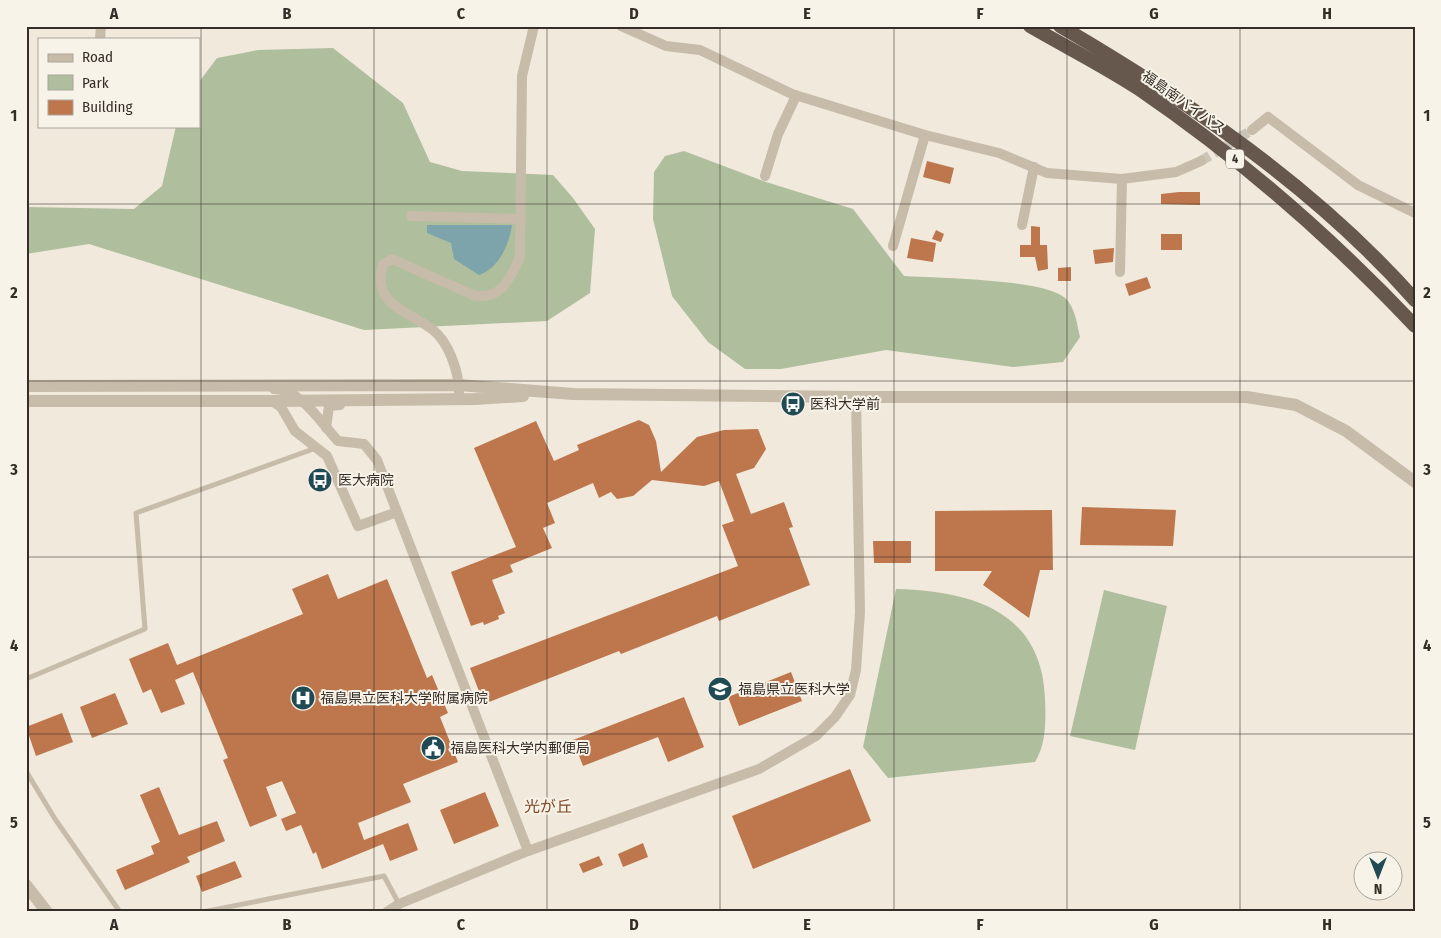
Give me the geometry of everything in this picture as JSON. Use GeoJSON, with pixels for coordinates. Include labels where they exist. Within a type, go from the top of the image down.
{"type":"FeatureCollection","features":[{"type":"Feature","properties":{"kind":"highway","name":"福島南バイパス"},"geometry":{"type":"LineString","coordinates":[[1030,26],[1137,88],[1223,150],[1294,207],[1349,258],[1415,326]]}},
{"type":"Feature","properties":{"kind":"highway","name":"福島南バイパス"},"geometry":{"type":"LineString","coordinates":[[1060,26],[1220,128],[1339,225],[1394,276],[1415,300]]}},
{"type":"Feature","properties":{"kind":"street"},"geometry":{"type":"LineString","coordinates":[[458,398],[459,385],[445,343],[434,330],[394,306],[382,291],[379,278],[383,264],[392,259],[473,296],[493,295],[504,288],[520,257],[522,76],[534,26]]}},
{"type":"Feature","properties":{"kind":"street"},"geometry":{"type":"LineString","coordinates":[[621,26],[666,46],[700,50],[796,96],[925,136],[999,153],[1048,173],[1080,178],[1122,179],[1176,172],[1201,162]]}},
{"type":"Feature","properties":{"kind":"street"},"geometry":{"type":"LineString","coordinates":[[765,176],[778,134],[796,96]]}},
{"type":"Feature","properties":{"kind":"street"},"geometry":{"type":"LineString","coordinates":[[1252,130],[1268,117],[1358,185],[1415,213]]}},
{"type":"Feature","properties":{"kind":"street"},"geometry":{"type":"LineString","coordinates":[[893,246],[925,136]]}},
{"type":"Feature","properties":{"kind":"street"},"geometry":{"type":"LineString","coordinates":[[1022,225],[1034,168]]}},
{"type":"Feature","properties":{"kind":"street"},"geometry":{"type":"LineString","coordinates":[[1120,272],[1122,179]]}},
{"type":"Feature","properties":{"kind":"street"},"geometry":{"type":"LineString","coordinates":[[411,216],[521,220]]}},
{"type":"Feature","properties":{"kind":"street"},"geometry":{"type":"LineString","coordinates":[[297,431],[298,427],[291,408],[296,399],[314,384]]}},
{"type":"Feature","properties":{"kind":"street"},"geometry":{"type":"LineString","coordinates":[[219,385],[224,388],[281,390],[296,399],[338,441],[364,444],[377,460],[528,851]]}},
{"type":"Feature","properties":{"kind":"street"},"geometry":{"type":"LineString","coordinates":[[26,386],[459,385],[573,394]]}},
{"type":"Feature","properties":{"kind":"street"},"geometry":{"type":"LineString","coordinates":[[26,401],[272,401],[573,394],[856,397],[1247,397],[1296,404],[1346,431],[1415,482]]}},
{"type":"Feature","properties":{"kind":"street"},"geometry":{"type":"LineString","coordinates":[[387,912],[399,904],[528,851],[759,769],[816,736],[835,717],[850,694],[856,670],[860,612],[856,397]]}},
{"type":"Feature","properties":{"kind":"street"},"geometry":{"type":"LineString","coordinates":[[326,428],[329,406],[376,404],[384,399]]}},
{"type":"Feature","properties":{"kind":"street"},"geometry":{"type":"LineString","coordinates":[[272,401],[281,407],[294,429],[327,456],[358,526],[397,512]]}},
{"type":"Feature","properties":{"kind":"street"},"geometry":{"type":"LineString","coordinates":[[26,885],[47,912]]}},
{"type":"Feature","properties":{"kind":"lane"},"geometry":{"type":"LineString","coordinates":[[26,679],[145,630],[136,513],[318,448]]}},
{"type":"Feature","properties":{"kind":"lane"},"geometry":{"type":"LineString","coordinates":[[26,771],[55,819],[120,912]]}},
{"type":"Feature","properties":{"kind":"lane"},"geometry":{"type":"LineString","coordinates":[[203,912],[384,876],[399,904]]}},
{"type":"Feature","properties":{"kind":"green space"},"geometry":{"type":"Polygon","coordinates":[[[333,48],[403,103],[430,162],[462,171],[553,175],[573,198],[595,229],[590,293],[547,321],[364,330],[89,244],[26,254],[26,207],[134,209],[162,186],[176,128],[200,128],[200,81],[217,58],[258,50],[333,48]]]}},
{"type":"Feature","properties":{"kind":"green space"},"geometry":{"type":"Polygon","coordinates":[[[684,151],[766,182],[853,209],[904,276],[1013,283],[1053,292],[1065,298],[1071,306],[1080,337],[1063,362],[1013,367],[886,350],[781,369],[745,369],[708,342],[672,296],[653,219],[654,172],[665,156],[684,151]]]}},
{"type":"Feature","properties":{"kind":"green space"},"geometry":{"type":"Polygon","coordinates":[[[896,589],[951,595],[976,601],[998,612],[1017,626],[1031,645],[1041,669],[1045,699],[1043,740],[1035,762],[888,778],[863,747],[896,589]]]}},
{"type":"Feature","properties":{"kind":"green space"},"geometry":{"type":"Polygon","coordinates":[[[1104,590],[1167,606],[1135,750],[1070,736],[1104,590]]]}},
{"type":"Feature","properties":{"kind":"water"},"geometry":{"type":"Polygon","coordinates":[[[427,225],[512,225],[506,248],[502,255],[492,267],[479,275],[454,259],[451,243],[427,233],[427,225]]]}},
{"type":"Feature","properties":{"kind":"building"},"geometry":{"type":"Polygon","coordinates":[[[927,161],[954,168],[950,184],[923,177],[927,161]]]}},
{"type":"Feature","properties":{"kind":"building"},"geometry":{"type":"Polygon","coordinates":[[[1200,192],[1200,205],[1161,204],[1161,194],[1200,192]]]}},
{"type":"Feature","properties":{"kind":"building"},"geometry":{"type":"Polygon","coordinates":[[[1031,226],[1040,227],[1040,245],[1047,245],[1048,269],[1038,271],[1035,257],[1020,257],[1020,245],[1031,245],[1031,226]]]}},
{"type":"Feature","properties":{"kind":"building"},"geometry":{"type":"Polygon","coordinates":[[[936,230],[944,234],[941,242],[932,239],[936,230]]]}},
{"type":"Feature","properties":{"kind":"building"},"geometry":{"type":"Polygon","coordinates":[[[1161,234],[1182,234],[1182,250],[1161,250],[1161,234]]]}},
{"type":"Feature","properties":{"kind":"building"},"geometry":{"type":"Polygon","coordinates":[[[911,238],[936,243],[933,262],[907,258],[911,238]]]}},
{"type":"Feature","properties":{"kind":"building"},"geometry":{"type":"Polygon","coordinates":[[[1114,248],[1113,262],[1095,264],[1093,250],[1114,248]]]}},
{"type":"Feature","properties":{"kind":"building"},"geometry":{"type":"Polygon","coordinates":[[[1071,267],[1071,281],[1058,281],[1058,268],[1071,267]]]}},
{"type":"Feature","properties":{"kind":"building"},"geometry":{"type":"Polygon","coordinates":[[[1147,277],[1151,288],[1129,296],[1125,284],[1147,277]]]}},
{"type":"Feature","properties":{"kind":"building"},"geometry":{"type":"Polygon","coordinates":[[[639,420],[649,425],[656,441],[661,472],[697,437],[724,430],[758,429],[766,449],[754,468],[736,474],[751,514],[784,502],[793,527],[789,528],[810,585],[719,621],[717,616],[621,654],[619,651],[484,704],[470,668],[738,566],[722,525],[734,521],[719,481],[704,486],[652,480],[633,496],[617,499],[611,492],[599,498],[593,483],[547,503],[555,523],[543,528],[552,548],[510,565],[513,572],[492,580],[505,613],[498,616],[499,619],[484,625],[483,622],[471,626],[451,572],[516,547],[474,448],[536,421],[554,461],[579,450],[577,445],[639,420]]]}},
{"type":"Feature","properties":{"kind":"building"},"geometry":{"type":"Polygon","coordinates":[[[1082,507],[1176,510],[1173,546],[1080,545],[1082,507]]]}},
{"type":"Feature","properties":{"kind":"building"},"geometry":{"type":"Polygon","coordinates":[[[1052,510],[1053,570],[1040,570],[1029,618],[983,585],[992,571],[935,571],[935,511],[1052,510]]]}},
{"type":"Feature","properties":{"kind":"building"},"geometry":{"type":"Polygon","coordinates":[[[873,541],[911,541],[911,563],[874,563],[873,541]]]}},
{"type":"Feature","properties":{"kind":"building"},"geometry":{"type":"Polygon","coordinates":[[[328,574],[338,599],[387,579],[427,678],[432,675],[448,713],[440,717],[458,762],[403,784],[411,802],[358,823],[364,840],[408,823],[418,850],[390,861],[383,844],[322,869],[316,852],[313,854],[301,825],[286,831],[281,819],[296,813],[282,781],[266,787],[277,816],[250,827],[223,760],[228,758],[193,672],[175,680],[185,704],[161,713],[151,689],[143,693],[129,659],[168,643],[177,665],[303,614],[292,589],[328,574]]]}},
{"type":"Feature","properties":{"kind":"building"},"geometry":{"type":"Polygon","coordinates":[[[791,672],[802,701],[739,726],[728,697],[791,672]]]}},
{"type":"Feature","properties":{"kind":"building"},"geometry":{"type":"Polygon","coordinates":[[[115,693],[128,724],[92,738],[80,707],[115,693]]]}},
{"type":"Feature","properties":{"kind":"building"},"geometry":{"type":"Polygon","coordinates":[[[684,697],[704,747],[668,762],[658,737],[583,766],[573,740],[684,697]]]}},
{"type":"Feature","properties":{"kind":"building"},"geometry":{"type":"Polygon","coordinates":[[[62,713],[73,742],[36,756],[26,727],[62,713]]]}},
{"type":"Feature","properties":{"kind":"building"},"geometry":{"type":"Polygon","coordinates":[[[850,769],[871,821],[753,869],[732,816],[850,769]]]}},
{"type":"Feature","properties":{"kind":"building"},"geometry":{"type":"Polygon","coordinates":[[[159,787],[179,835],[217,821],[225,841],[187,857],[190,862],[125,890],[116,870],[154,854],[151,846],[160,842],[140,795],[159,787]]]}},
{"type":"Feature","properties":{"kind":"building"},"geometry":{"type":"Polygon","coordinates":[[[485,792],[499,826],[454,844],[440,810],[485,792]]]}},
{"type":"Feature","properties":{"kind":"building"},"geometry":{"type":"Polygon","coordinates":[[[643,843],[648,857],[623,867],[618,854],[643,843]]]}},
{"type":"Feature","properties":{"kind":"building"},"geometry":{"type":"Polygon","coordinates":[[[599,856],[603,865],[583,873],[579,864],[599,856]]]}},
{"type":"Feature","properties":{"kind":"building"},"geometry":{"type":"Polygon","coordinates":[[[235,861],[242,877],[202,892],[196,876],[235,861]]]}},
{"type":"Feature","properties":{"kind":"tunnel"},"geometry":{"type":"LineString","coordinates":[[1201,161],[1252,130]]}},
{"type":"Feature","properties":{"kind":"place","name":"医科大学前"},"geometry":{"type":"Point","coordinates":[793,404]}},
{"type":"Feature","properties":{"kind":"place","name":"医大病院"},"geometry":{"type":"Point","coordinates":[320,480]}},
{"type":"Feature","properties":{"kind":"place","name":"福島県立医科大学"},"geometry":{"type":"Point","coordinates":[720,689]}},
{"type":"Feature","properties":{"kind":"place","name":"福島県立医科大学附属病院"},"geometry":{"type":"Point","coordinates":[303,698]}},
{"type":"Feature","properties":{"kind":"place","name":"福島医科大学内郵便局"},"geometry":{"type":"Point","coordinates":[433,748]}},
{"type":"Feature","properties":{"kind":"district","name":"光が丘"},"geometry":{"type":"Point","coordinates":[548,806]}}]}
